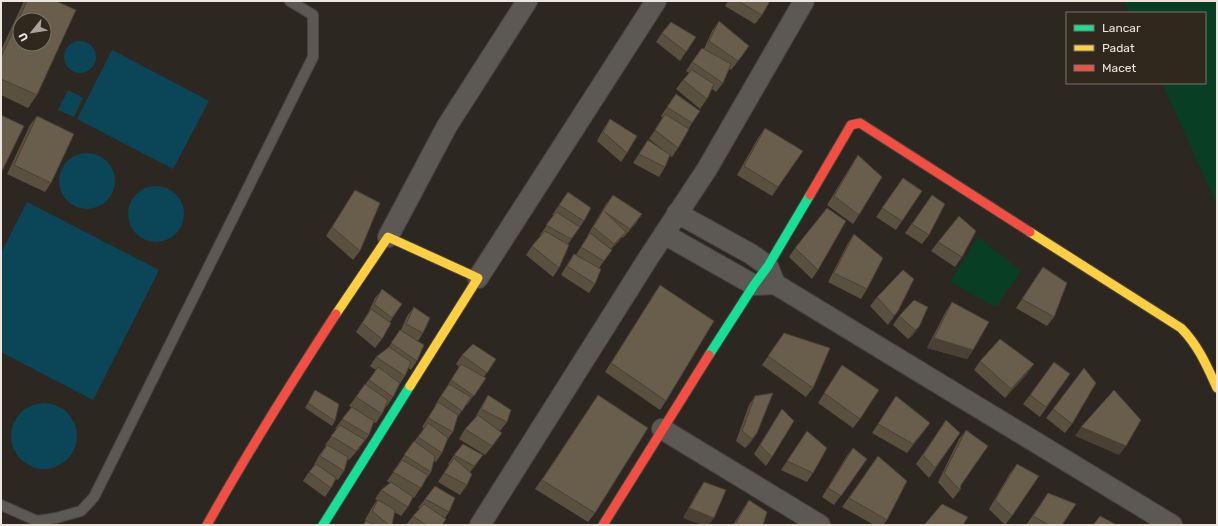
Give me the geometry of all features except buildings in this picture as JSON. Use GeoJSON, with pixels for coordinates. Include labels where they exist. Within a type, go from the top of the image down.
{"type":"FeatureCollection","features":[{"type":"Feature","properties":{"kind":"street"},"geometry":{"type":"LineString","coordinates":[[207,525],[229,484],[295,378],[388,237],[447,126],[527,1]]}},
{"type":"Feature","properties":{"kind":"street"},"geometry":{"type":"LineString","coordinates":[[323,525],[478,278],[656,1]]}},
{"type":"Feature","properties":{"kind":"street"},"geometry":{"type":"LineString","coordinates":[[480,525],[664,234],[707,169],[804,1]]}},
{"type":"Feature","properties":{"kind":"street"},"geometry":{"type":"LineString","coordinates":[[603,525],[754,285],[768,266],[851,125],[860,123],[1181,328],[1191,338],[1204,360],[1217,388]]}},
{"type":"Feature","properties":{"kind":"street"},"geometry":{"type":"LineString","coordinates":[[677,214],[751,254],[768,266],[775,284]]}},
{"type":"Feature","properties":{"kind":"street"},"geometry":{"type":"LineString","coordinates":[[664,234],[754,285],[775,284],[1172,525]]}},
{"type":"Feature","properties":{"kind":"street"},"geometry":{"type":"LineString","coordinates":[[388,237],[478,278]]}},
{"type":"Feature","properties":{"kind":"street"},"geometry":{"type":"LineString","coordinates":[[662,430],[820,525]]}},
{"type":"Feature","properties":{"kind":"lane"},"geometry":{"type":"LineString","coordinates":[[1,505],[37,521],[56,518],[81,511],[94,496],[313,56],[313,15],[290,1]]}},
{"type":"Feature","properties":{"kind":"green space"},"geometry":{"type":"Polygon","coordinates":[[[1124,1],[1217,1],[1217,205],[1162,84],[1206,84],[1206,12],[1130,12],[1124,1]]]}},
{"type":"Feature","properties":{"kind":"green space"},"geometry":{"type":"Polygon","coordinates":[[[978,237],[1021,271],[996,307],[950,282],[978,237]]]}},
{"type":"Feature","properties":{"kind":"water"},"geometry":{"type":"Polygon","coordinates":[[[77,41],[83,41],[93,48],[96,57],[95,63],[89,70],[83,73],[77,73],[67,66],[64,60],[64,54],[71,44],[77,41]]]}},
{"type":"Feature","properties":{"kind":"water"},"geometry":{"type":"Polygon","coordinates":[[[112,50],[209,101],[173,169],[77,119],[112,50]]]}},
{"type":"Feature","properties":{"kind":"water"},"geometry":{"type":"Polygon","coordinates":[[[68,90],[83,98],[74,117],[58,110],[68,90]]]}},
{"type":"Feature","properties":{"kind":"water"},"geometry":{"type":"Polygon","coordinates":[[[82,153],[92,153],[107,161],[113,170],[115,181],[113,192],[107,201],[92,209],[82,209],[71,204],[64,197],[59,186],[59,176],[64,165],[71,158],[82,153]]]}},
{"type":"Feature","properties":{"kind":"water"},"geometry":{"type":"Polygon","coordinates":[[[151,186],[161,186],[176,194],[182,203],[184,214],[182,225],[176,234],[161,242],[151,242],[140,237],[133,230],[128,219],[128,209],[133,198],[140,191],[151,186]]]}},
{"type":"Feature","properties":{"kind":"water"},"geometry":{"type":"Polygon","coordinates":[[[27,202],[159,270],[93,400],[1,352],[1,253],[27,202]]]}},
{"type":"Feature","properties":{"kind":"water"},"geometry":{"type":"Polygon","coordinates":[[[44,403],[57,406],[67,413],[74,423],[77,436],[74,449],[67,459],[57,466],[44,469],[31,466],[21,459],[14,449],[11,436],[14,423],[21,413],[31,406],[44,403]]]}},
{"type":"Feature","properties":{"kind":"traffic: fast"},"geometry":{"type":"LineString","coordinates":[[709,355],[768,266],[810,195]]}},
{"type":"Feature","properties":{"kind":"traffic: fast"},"geometry":{"type":"LineString","coordinates":[[323,525],[410,386]]}},
{"type":"Feature","properties":{"kind":"traffic: slow"},"geometry":{"type":"LineString","coordinates":[[1030,232],[1181,328],[1197,349],[1217,388]]}},
{"type":"Feature","properties":{"kind":"traffic: slow"},"geometry":{"type":"LineString","coordinates":[[336,314],[388,237],[478,278],[410,386]]}},
{"type":"Feature","properties":{"kind":"traffic: jam"},"geometry":{"type":"LineString","coordinates":[[810,195],[851,125],[860,123],[1030,232]]}},
{"type":"Feature","properties":{"kind":"traffic: jam"},"geometry":{"type":"LineString","coordinates":[[207,525],[270,418],[336,314]]}},
{"type":"Feature","properties":{"kind":"traffic: jam"},"geometry":{"type":"LineString","coordinates":[[603,525],[709,355]]}}]}
